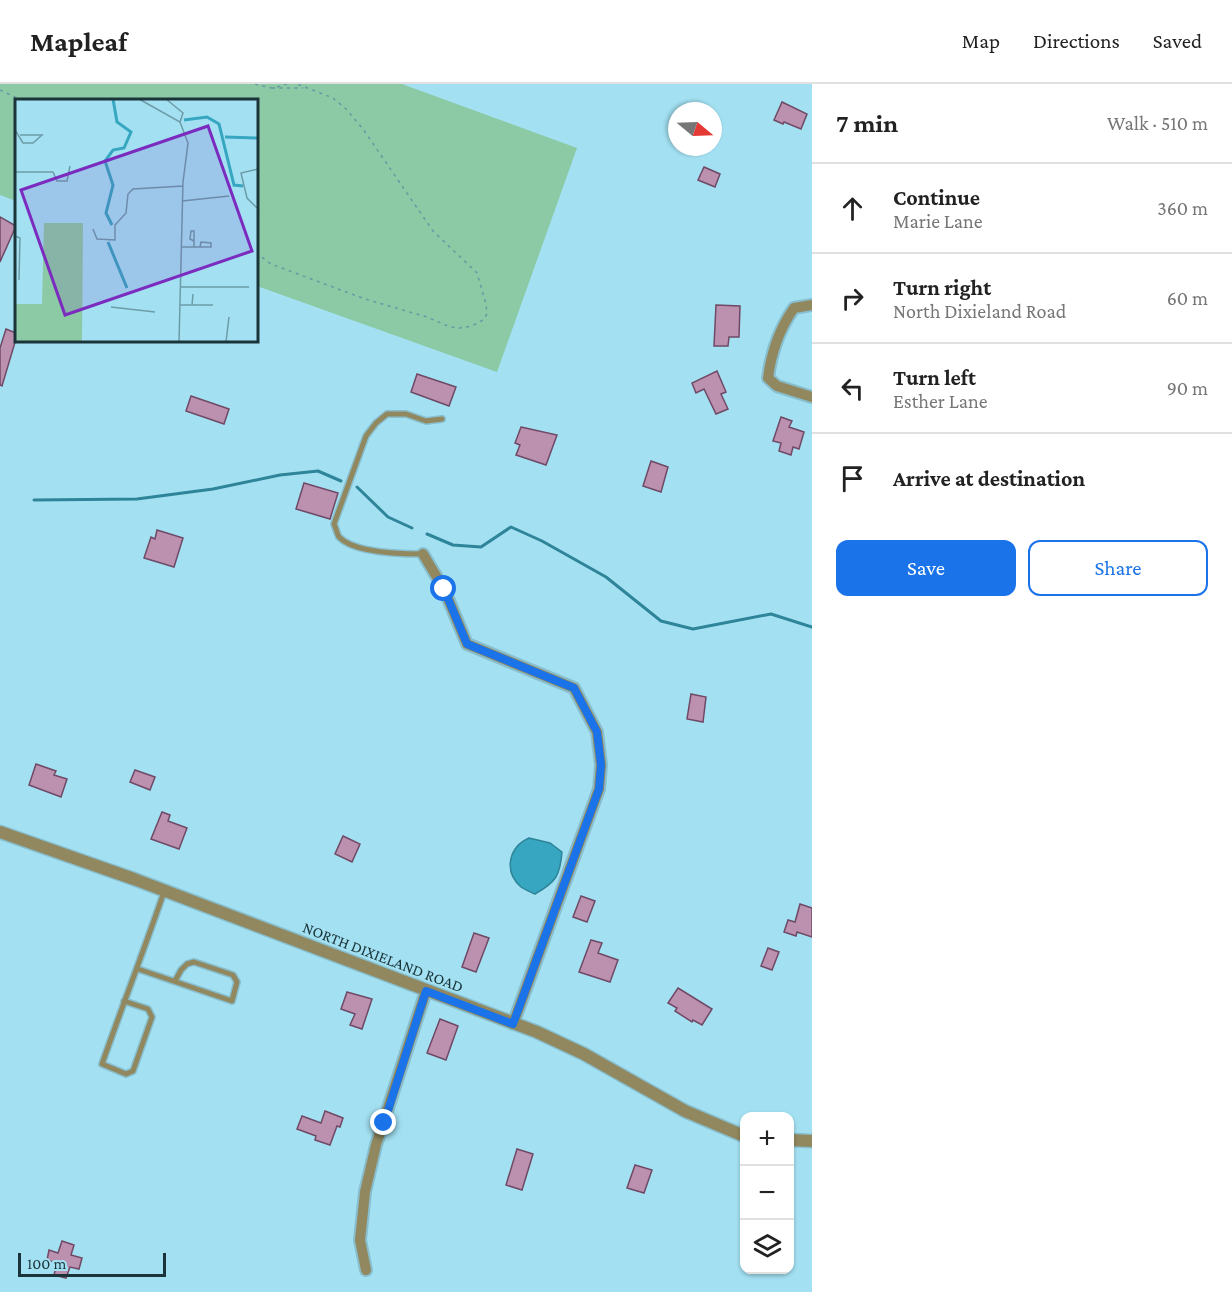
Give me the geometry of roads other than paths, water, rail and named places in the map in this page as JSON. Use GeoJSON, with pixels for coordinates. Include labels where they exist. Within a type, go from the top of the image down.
{"type":"FeatureCollection","features":[{"type":"Feature","properties":{"kind":"street"},"geometry":{"type":"LineString","coordinates":[[812,305],[795,309],[786,320],[770,364],[768,378],[777,386],[812,397]]}},
{"type":"Feature","properties":{"kind":"street"},"geometry":{"type":"LineString","coordinates":[[423,554],[444,589],[467,644],[574,688],[597,732],[601,765],[599,789],[513,1024]]}},
{"type":"Feature","properties":{"kind":"street","name":"NORTH DIXIELAND ROAD"},"geometry":{"type":"LineString","coordinates":[[0,832],[164,890],[537,1032],[584,1054],[685,1111],[740,1134]]}},
{"type":"Feature","properties":{"kind":"street"},"geometry":{"type":"LineString","coordinates":[[366,1270],[360,1240],[365,1192],[376,1145],[426,991]]}},
{"type":"Feature","properties":{"kind":"street"},"geometry":{"type":"LineString","coordinates":[[794,1140],[812,1141]]}},
{"type":"Feature","properties":{"kind":"lane"},"geometry":{"type":"LineString","coordinates":[[423,554],[364,549],[338,537],[334,524],[366,436],[376,423],[387,414],[406,414],[426,421],[442,419]]}},
{"type":"Feature","properties":{"kind":"lane"},"geometry":{"type":"LineString","coordinates":[[124,1001],[147,1009],[152,1017],[133,1071],[126,1074],[102,1064],[124,1001],[138,969],[164,890]]}},
{"type":"Feature","properties":{"kind":"lane"},"geometry":{"type":"LineString","coordinates":[[138,969],[232,1001],[237,982],[233,975],[194,962],[187,964],[175,981]]}},
{"type":"Feature","properties":{"kind":"water"},"geometry":{"type":"Polygon","coordinates":[[[529,838],[550,843],[562,852],[556,878],[535,894],[515,881],[510,867],[513,853],[522,842],[529,838]]]}},
{"type":"Feature","properties":{"kind":"waterway"},"geometry":{"type":"LineString","coordinates":[[34,500],[137,499],[213,489],[280,475],[318,471],[341,481]]}},
{"type":"Feature","properties":{"kind":"waterway"},"geometry":{"type":"LineString","coordinates":[[357,487],[388,517],[412,528]]}},
{"type":"Feature","properties":{"kind":"waterway"},"geometry":{"type":"LineString","coordinates":[[427,534],[453,545],[481,547],[511,527],[542,541],[606,577],[661,621],[693,629],[771,614],[812,627]]}}]}
